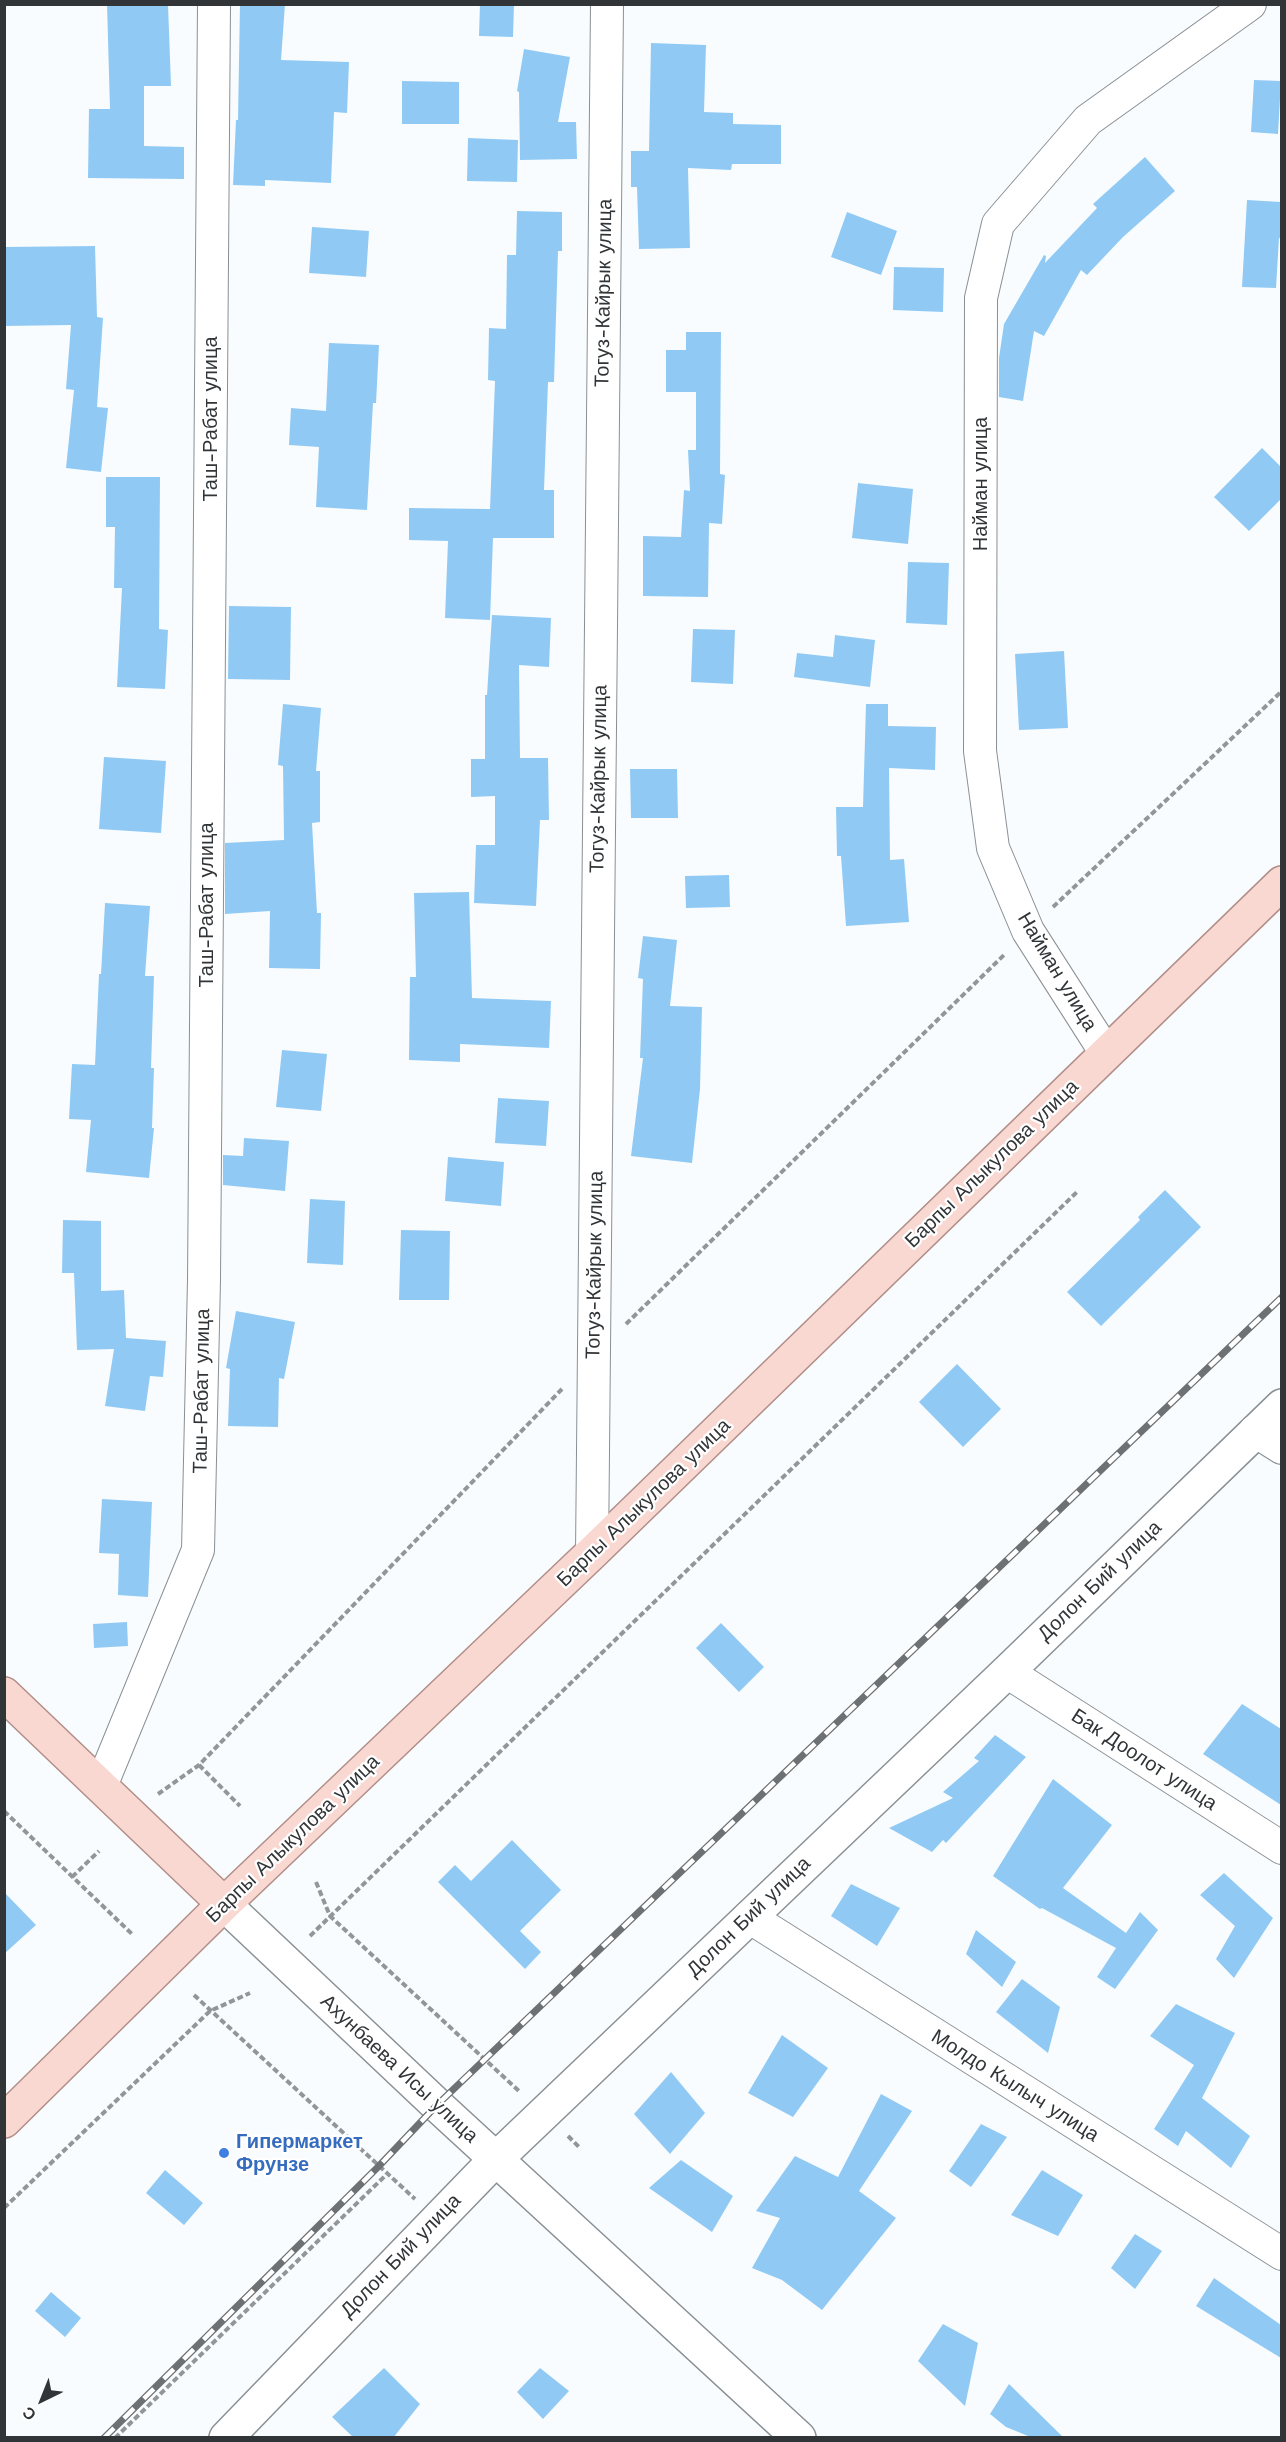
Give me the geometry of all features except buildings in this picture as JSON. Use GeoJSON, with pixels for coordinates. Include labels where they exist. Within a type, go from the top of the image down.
{"type":"FeatureCollection","features":[{"type":"Feature","properties":{"kind":"main road","name":"Барпы Алыкулова улица"},"geometry":{"type":"LineString","coordinates":[[4,2121],[224,1904],[592,1553],[1281,883]]}},
{"type":"Feature","properties":{"kind":"main road","name":"Ахунбаева Исы улица"},"geometry":{"type":"LineString","coordinates":[[4,1694],[224,1904]]}},
{"type":"Feature","properties":{"kind":"street","name":"Таш-Рабат улица"},"geometry":{"type":"LineString","coordinates":[[101,1786],[198,1550],[204,1280],[214,4]]}},
{"type":"Feature","properties":{"kind":"street","name":"Тогуз-Кайрык улица"},"geometry":{"type":"LineString","coordinates":[[592,1553],[607,4]]}},
{"type":"Feature","properties":{"kind":"street","name":"Найман улица"},"geometry":{"type":"LineString","coordinates":[[1106,1053],[1028,931],[993,848],[980,751],[981,298],[998,224],[1088,120],[1250,4]]}},
{"type":"Feature","properties":{"kind":"street","name":"Долон Бий улица"},"geometry":{"type":"LineString","coordinates":[[226,2438],[496,2159],[1007,1672],[1268,1440],[1281,1406]]}},
{"type":"Feature","properties":{"kind":"street","name":"Бак Доолот улица"},"geometry":{"type":"LineString","coordinates":[[1007,1672],[1281,1848]]}},
{"type":"Feature","properties":{"kind":"street","name":"Ахунбаева Исы улица"},"geometry":{"type":"LineString","coordinates":[[224,1904],[799,2438]]}},
{"type":"Feature","properties":{"kind":"street","name":"Молдо Кылыч улица"},"geometry":{"type":"LineString","coordinates":[[749,1917],[1281,2254]]}},
{"type":"Feature","properties":{"kind":"path"},"geometry":{"type":"LineString","coordinates":[[158,1794],[199,1765],[594,1356],[1028,931],[1281,691]]}},
{"type":"Feature","properties":{"kind":"path"},"geometry":{"type":"LineString","coordinates":[[310,1936],[1078,1191]]}},
{"type":"Feature","properties":{"kind":"path"},"geometry":{"type":"LineString","coordinates":[[199,1765],[240,1806]]}},
{"type":"Feature","properties":{"kind":"path"},"geometry":{"type":"LineString","coordinates":[[4,1811],[133,1935]]}},
{"type":"Feature","properties":{"kind":"path"},"geometry":{"type":"LineString","coordinates":[[72,1877],[99,1851]]}},
{"type":"Feature","properties":{"kind":"path"},"geometry":{"type":"LineString","coordinates":[[316,1882],[330,1916],[579,2146]]}},
{"type":"Feature","properties":{"kind":"path"},"geometry":{"type":"LineString","coordinates":[[4,2208],[210,2011],[250,1993]]}},
{"type":"Feature","properties":{"kind":"path"},"geometry":{"type":"LineString","coordinates":[[194,1995],[438,2219]]}},
{"type":"Feature","properties":{"kind":"path"},"geometry":{"type":"LineString","coordinates":[[115,2438],[387,2174]]}},
{"type":"Feature","properties":{"kind":"railway"},"geometry":{"type":"LineString","coordinates":[[104,2438],[378,2167],[437,2105],[1282,1297]]}},
{"type":"Feature","properties":{"kind":"place","name":"Гипермаркет Фрунзе"},"geometry":{"type":"Point","coordinates":[224,2153]}}]}
